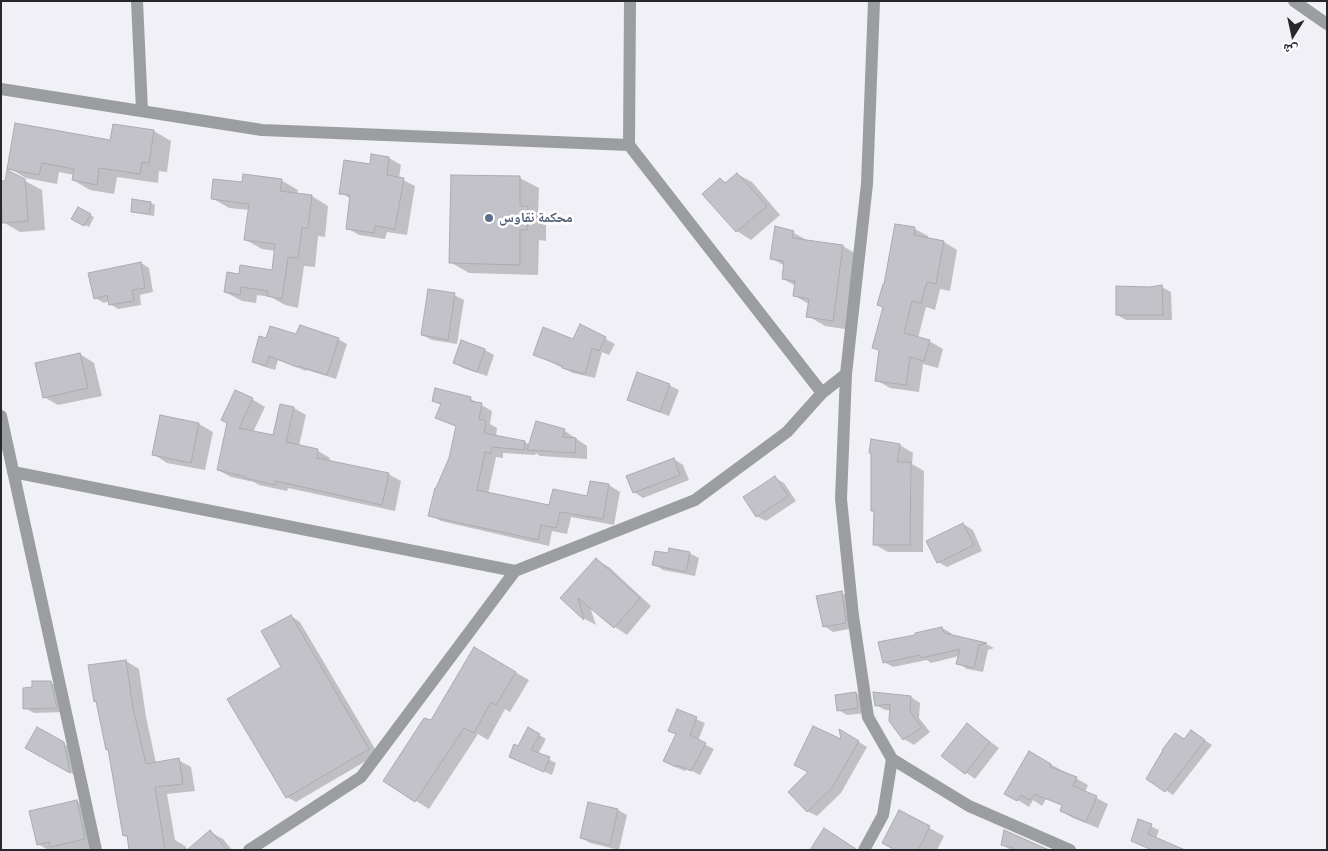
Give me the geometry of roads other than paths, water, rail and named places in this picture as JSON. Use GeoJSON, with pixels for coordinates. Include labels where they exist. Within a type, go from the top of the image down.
{"type":"FeatureCollection","features":[{"type":"Feature","properties":{"kind":"street"},"geometry":{"type":"LineString","coordinates":[[137,1],[142,111]]}},
{"type":"Feature","properties":{"kind":"street"},"geometry":{"type":"LineString","coordinates":[[630,1],[629,144],[822,393]]}},
{"type":"Feature","properties":{"kind":"street"},"geometry":{"type":"LineString","coordinates":[[874,1],[867,184],[846,374],[841,499],[852,616],[868,717],[892,759],[970,806],[1070,850]]}},
{"type":"Feature","properties":{"kind":"street"},"geometry":{"type":"LineString","coordinates":[[1294,1],[1327,24]]}},
{"type":"Feature","properties":{"kind":"street"},"geometry":{"type":"LineString","coordinates":[[1,89],[262,130],[629,144]]}},
{"type":"Feature","properties":{"kind":"street"},"geometry":{"type":"LineString","coordinates":[[249,850],[361,777],[515,571],[695,500],[787,432],[822,393],[846,374]]}},
{"type":"Feature","properties":{"kind":"street"},"geometry":{"type":"LineString","coordinates":[[1,416],[96,850]]}},
{"type":"Feature","properties":{"kind":"street"},"geometry":{"type":"LineString","coordinates":[[13,472],[515,571]]}},
{"type":"Feature","properties":{"kind":"street"},"geometry":{"type":"LineString","coordinates":[[864,850],[882,815],[892,759]]}},
{"type":"Feature","properties":{"kind":"place","name":"محكمة نقاوس"},"geometry":{"type":"Point","coordinates":[489,218]}}]}
